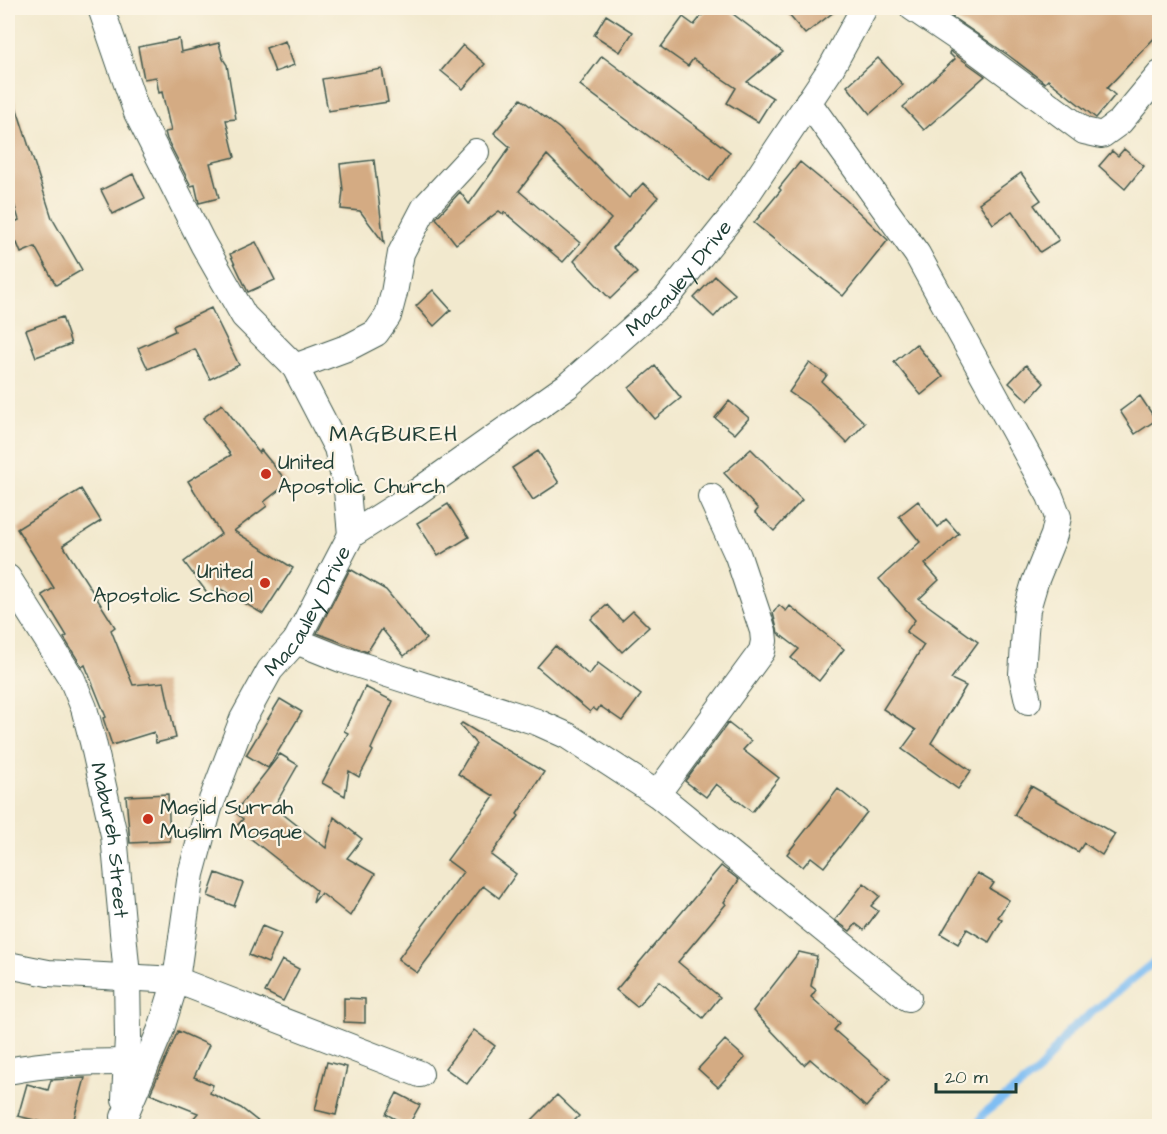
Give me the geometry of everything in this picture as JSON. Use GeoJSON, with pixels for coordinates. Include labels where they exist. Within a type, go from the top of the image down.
{"type":"FeatureCollection","features":[{"type":"Feature","properties":{"kind":"street"},"geometry":{"type":"LineString","coordinates":[[100,8],[137,113],[203,244],[244,316],[295,367],[338,448],[347,490],[351,536]]}},
{"type":"Feature","properties":{"kind":"street","name":"Macauley Drive"},"geometry":{"type":"LineString","coordinates":[[122,1122],[161,1029],[176,980],[191,874],[209,808],[243,719],[270,670],[296,641],[351,536],[567,386],[666,299],[734,214],[830,70],[864,8]]}},
{"type":"Feature","properties":{"kind":"street"},"geometry":{"type":"LineString","coordinates":[[913,8],[975,50],[1084,131],[1102,135],[1120,122],[1160,74]]}},
{"type":"Feature","properties":{"kind":"street"},"geometry":{"type":"LineString","coordinates":[[808,102],[918,254],[1050,496],[1058,517],[1027,609],[1022,674],[1028,701]]}},
{"type":"Feature","properties":{"kind":"street"},"geometry":{"type":"LineString","coordinates":[[295,367],[349,347],[376,333],[388,316],[401,254],[425,207],[476,152]]}},
{"type":"Feature","properties":{"kind":"street"},"geometry":{"type":"LineString","coordinates":[[657,794],[762,651],[764,641],[763,631],[738,555],[711,497]]}},
{"type":"Feature","properties":{"kind":"street","name":"Mabureh Street"},"geometry":{"type":"LineString","coordinates":[[8,578],[72,679],[84,708],[114,835],[127,976],[127,1062],[122,1122]]}},
{"type":"Feature","properties":{"kind":"street"},"geometry":{"type":"LineString","coordinates":[[296,641],[341,659],[537,722],[568,736],[657,794],[908,998]]}},
{"type":"Feature","properties":{"kind":"street"},"geometry":{"type":"LineString","coordinates":[[8,965],[48,973],[176,980],[420,1074]]}},
{"type":"Feature","properties":{"kind":"street"},"geometry":{"type":"LineString","coordinates":[[8,1071],[38,1064],[75,1061],[127,1062]]}},
{"type":"Feature","properties":{"kind":"building"},"geometry":{"type":"Polygon","coordinates":[[[708,8],[725,8],[783,52],[747,82],[773,98],[758,122],[727,103],[736,88],[693,59],[688,66],[661,47],[683,17],[694,25],[708,8]]]}},
{"type":"Feature","properties":{"kind":"building"},"geometry":{"type":"Polygon","coordinates":[[[783,8],[839,8],[805,34],[783,8]]]}},
{"type":"Feature","properties":{"kind":"building"},"geometry":{"type":"Polygon","coordinates":[[[939,8],[1160,8],[1160,32],[1107,88],[1115,95],[1096,118],[1048,80],[1045,83],[939,8]]]}},
{"type":"Feature","properties":{"kind":"building"},"geometry":{"type":"Polygon","coordinates":[[[606,15],[633,32],[620,52],[594,35],[606,15]]]}},
{"type":"Feature","properties":{"kind":"building"},"geometry":{"type":"Polygon","coordinates":[[[179,39],[181,52],[219,43],[227,65],[236,119],[226,120],[235,157],[210,163],[219,198],[199,203],[195,185],[191,186],[167,139],[165,132],[171,131],[162,92],[159,93],[156,77],[144,79],[138,47],[179,39]]]}},
{"type":"Feature","properties":{"kind":"building"},"geometry":{"type":"Polygon","coordinates":[[[285,41],[294,65],[275,72],[266,48],[285,41]]]}},
{"type":"Feature","properties":{"kind":"building"},"geometry":{"type":"Polygon","coordinates":[[[463,45],[485,64],[463,89],[441,71],[463,45]]]}},
{"type":"Feature","properties":{"kind":"building"},"geometry":{"type":"Polygon","coordinates":[[[950,51],[985,76],[924,130],[903,107],[955,59],[949,53],[950,51]]]}},
{"type":"Feature","properties":{"kind":"building"},"geometry":{"type":"Polygon","coordinates":[[[602,56],[730,152],[709,181],[580,85],[602,56]]]}},
{"type":"Feature","properties":{"kind":"building"},"geometry":{"type":"Polygon","coordinates":[[[878,58],[903,85],[870,114],[847,86],[878,58]]]}},
{"type":"Feature","properties":{"kind":"building"},"geometry":{"type":"Polygon","coordinates":[[[382,69],[388,102],[328,111],[322,79],[382,69]]]}},
{"type":"Feature","properties":{"kind":"building"},"geometry":{"type":"Polygon","coordinates":[[[8,94],[12,94],[52,218],[82,270],[56,285],[35,247],[21,253],[17,243],[8,247],[8,225],[19,220],[8,184],[8,94]]]}},
{"type":"Feature","properties":{"kind":"building"},"geometry":{"type":"Polygon","coordinates":[[[521,99],[560,129],[629,198],[643,183],[658,197],[613,248],[637,273],[610,299],[574,261],[611,219],[547,155],[519,191],[580,243],[563,262],[504,212],[503,214],[499,211],[456,244],[436,218],[460,192],[469,204],[510,147],[494,133],[521,99]]]}},
{"type":"Feature","properties":{"kind":"building"},"geometry":{"type":"Polygon","coordinates":[[[1124,149],[1144,166],[1125,189],[1099,166],[1112,151],[1118,156],[1124,149]]]}},
{"type":"Feature","properties":{"kind":"building"},"geometry":{"type":"Polygon","coordinates":[[[374,160],[384,243],[360,211],[341,209],[343,190],[340,164],[374,160]]]}},
{"type":"Feature","properties":{"kind":"building"},"geometry":{"type":"Polygon","coordinates":[[[800,162],[845,199],[888,240],[843,296],[754,223],[800,162]]]}},
{"type":"Feature","properties":{"kind":"building"},"geometry":{"type":"Polygon","coordinates":[[[1021,173],[1041,200],[1034,205],[1059,240],[1040,252],[1012,211],[993,224],[979,203],[1021,173]]]}},
{"type":"Feature","properties":{"kind":"building"},"geometry":{"type":"Polygon","coordinates":[[[133,174],[145,198],[113,214],[101,190],[133,174]]]}},
{"type":"Feature","properties":{"kind":"building"},"geometry":{"type":"Polygon","coordinates":[[[256,242],[275,280],[248,292],[230,254],[256,242]]]}},
{"type":"Feature","properties":{"kind":"building"},"geometry":{"type":"Polygon","coordinates":[[[715,276],[735,294],[714,317],[694,298],[715,276]]]}},
{"type":"Feature","properties":{"kind":"building"},"geometry":{"type":"Polygon","coordinates":[[[433,290],[451,310],[434,326],[416,306],[433,290]]]}},
{"type":"Feature","properties":{"kind":"building"},"geometry":{"type":"Polygon","coordinates":[[[211,308],[239,365],[210,379],[195,349],[148,369],[138,348],[175,331],[173,326],[211,308]]]}},
{"type":"Feature","properties":{"kind":"building"},"geometry":{"type":"Polygon","coordinates":[[[62,317],[71,344],[36,357],[26,330],[62,317]]]}},
{"type":"Feature","properties":{"kind":"building"},"geometry":{"type":"Polygon","coordinates":[[[916,344],[943,377],[921,395],[894,362],[916,344]]]}},
{"type":"Feature","properties":{"kind":"building"},"geometry":{"type":"Polygon","coordinates":[[[809,363],[827,375],[822,382],[865,423],[847,443],[811,407],[789,392],[809,363]]]}},
{"type":"Feature","properties":{"kind":"building"},"geometry":{"type":"Polygon","coordinates":[[[1026,365],[1044,383],[1028,401],[1009,383],[1026,365]]]}},
{"type":"Feature","properties":{"kind":"building"},"geometry":{"type":"Polygon","coordinates":[[[655,366],[681,398],[655,419],[629,388],[655,366]]]}},
{"type":"Feature","properties":{"kind":"building"},"geometry":{"type":"Polygon","coordinates":[[[1140,396],[1156,420],[1135,434],[1120,411],[1140,396]]]}},
{"type":"Feature","properties":{"kind":"building"},"geometry":{"type":"Polygon","coordinates":[[[729,401],[749,418],[735,434],[715,418],[729,401]]]}},
{"type":"Feature","properties":{"kind":"building"},"geometry":{"type":"Polygon","coordinates":[[[222,404],[259,453],[261,450],[288,483],[264,502],[267,506],[234,531],[293,568],[263,614],[219,588],[211,598],[184,562],[221,534],[188,481],[231,455],[203,418],[222,404]]]}},
{"type":"Feature","properties":{"kind":"building"},"geometry":{"type":"Polygon","coordinates":[[[751,449],[802,500],[774,531],[755,513],[758,509],[724,473],[751,449]]]}},
{"type":"Feature","properties":{"kind":"building"},"geometry":{"type":"Polygon","coordinates":[[[538,451],[559,483],[533,500],[512,468],[538,451]]]}},
{"type":"Feature","properties":{"kind":"building"},"geometry":{"type":"Polygon","coordinates":[[[81,489],[101,521],[63,545],[115,627],[111,630],[133,685],[164,682],[176,738],[156,743],[154,732],[112,745],[103,718],[106,717],[85,665],[82,667],[64,638],[67,636],[42,595],[54,588],[17,529],[81,489]]]}},
{"type":"Feature","properties":{"kind":"building"},"geometry":{"type":"Polygon","coordinates":[[[918,501],[938,527],[946,519],[959,534],[925,564],[939,580],[919,599],[978,642],[951,679],[966,686],[931,743],[971,771],[958,789],[902,749],[916,730],[883,709],[924,645],[906,632],[915,620],[879,579],[920,542],[899,516],[918,501]]]}},
{"type":"Feature","properties":{"kind":"building"},"geometry":{"type":"Polygon","coordinates":[[[448,504],[469,537],[438,556],[417,523],[448,504]]]}},
{"type":"Feature","properties":{"kind":"building"},"geometry":{"type":"Polygon","coordinates":[[[350,569],[386,590],[426,639],[404,656],[382,629],[367,652],[317,633],[350,569]]]}},
{"type":"Feature","properties":{"kind":"building"},"geometry":{"type":"Polygon","coordinates":[[[607,605],[622,621],[633,611],[649,627],[622,652],[591,619],[607,605]]]}},
{"type":"Feature","properties":{"kind":"building"},"geometry":{"type":"Polygon","coordinates":[[[779,605],[786,611],[790,606],[844,649],[819,681],[791,658],[799,649],[778,633],[773,613],[779,605]]]}},
{"type":"Feature","properties":{"kind":"building"},"geometry":{"type":"Polygon","coordinates":[[[555,646],[589,675],[598,663],[641,695],[622,721],[600,706],[597,711],[593,708],[590,712],[537,667],[555,646]]]}},
{"type":"Feature","properties":{"kind":"building"},"geometry":{"type":"Polygon","coordinates":[[[365,687],[393,701],[371,749],[373,751],[359,777],[349,771],[345,796],[322,783],[348,733],[344,731],[365,687]]]}},
{"type":"Feature","properties":{"kind":"building"},"geometry":{"type":"Polygon","coordinates":[[[280,699],[302,712],[268,768],[246,755],[280,699]]]}},
{"type":"Feature","properties":{"kind":"building"},"geometry":{"type":"Polygon","coordinates":[[[462,723],[544,772],[517,814],[519,816],[491,855],[516,874],[499,898],[483,886],[417,973],[398,959],[463,872],[447,860],[494,796],[458,774],[476,744],[460,725],[462,723]]]}},
{"type":"Feature","properties":{"kind":"building"},"geometry":{"type":"Polygon","coordinates":[[[728,723],[751,741],[743,750],[779,778],[752,812],[716,784],[706,797],[685,781],[728,723]]]}},
{"type":"Feature","properties":{"kind":"building"},"geometry":{"type":"Polygon","coordinates":[[[280,754],[298,765],[274,807],[326,848],[334,817],[362,839],[347,858],[375,874],[350,916],[321,893],[313,903],[316,890],[236,827],[243,819],[235,812],[280,754]]]}},
{"type":"Feature","properties":{"kind":"building"},"geometry":{"type":"Polygon","coordinates":[[[1031,786],[1115,834],[1102,855],[1084,843],[1078,852],[1014,815],[1031,786]]]}},
{"type":"Feature","properties":{"kind":"building"},"geometry":{"type":"Polygon","coordinates":[[[838,789],[867,812],[824,867],[811,857],[803,867],[787,854],[838,789]]]}},
{"type":"Feature","properties":{"kind":"building","name":"Masjid Surrah Muslim Mosque"},"geometry":{"type":"Polygon","coordinates":[[[168,794],[170,841],[130,843],[126,796],[168,794]]]}},
{"type":"Feature","properties":{"kind":"building"},"geometry":{"type":"Polygon","coordinates":[[[721,866],[739,880],[724,902],[726,904],[678,962],[720,997],[703,1018],[659,981],[637,1007],[616,990],[721,866]]]}},
{"type":"Feature","properties":{"kind":"building"},"geometry":{"type":"Polygon","coordinates":[[[216,873],[243,883],[234,906],[208,896],[216,873]]]}},
{"type":"Feature","properties":{"kind":"building"},"geometry":{"type":"Polygon","coordinates":[[[977,873],[994,883],[990,889],[1009,900],[998,917],[1002,920],[989,942],[967,929],[958,944],[941,934],[977,873]]]}},
{"type":"Feature","properties":{"kind":"building"},"geometry":{"type":"Polygon","coordinates":[[[864,883],[880,896],[871,906],[878,911],[864,930],[856,924],[850,931],[835,920],[864,883]]]}},
{"type":"Feature","properties":{"kind":"building"},"geometry":{"type":"Polygon","coordinates":[[[262,926],[281,934],[268,963],[249,955],[262,926]]]}},
{"type":"Feature","properties":{"kind":"building"},"geometry":{"type":"Polygon","coordinates":[[[799,952],[817,956],[811,986],[816,990],[811,997],[840,1023],[834,1030],[890,1079],[866,1107],[810,1059],[804,1065],[753,1011],[799,952]]]}},
{"type":"Feature","properties":{"kind":"building"},"geometry":{"type":"Polygon","coordinates":[[[282,960],[299,969],[283,1001],[265,992],[282,960]]]}},
{"type":"Feature","properties":{"kind":"building"},"geometry":{"type":"Polygon","coordinates":[[[344,998],[365,999],[365,1023],[344,1022],[344,998]]]}},
{"type":"Feature","properties":{"kind":"building"},"geometry":{"type":"Polygon","coordinates":[[[474,1030],[495,1046],[467,1084],[445,1068],[474,1030]]]}},
{"type":"Feature","properties":{"kind":"building"},"geometry":{"type":"Polygon","coordinates":[[[178,1031],[209,1045],[194,1077],[213,1085],[210,1093],[241,1108],[264,1126],[187,1126],[198,1113],[150,1094],[178,1031]]]}},
{"type":"Feature","properties":{"kind":"building"},"geometry":{"type":"Polygon","coordinates":[[[725,1040],[745,1058],[718,1087],[698,1069],[725,1040]]]}},
{"type":"Feature","properties":{"kind":"building"},"geometry":{"type":"Polygon","coordinates":[[[327,1062],[347,1067],[336,1115],[315,1110],[327,1062]]]}},
{"type":"Feature","properties":{"kind":"building"},"geometry":{"type":"Polygon","coordinates":[[[85,1078],[72,1126],[58,1126],[18,1116],[27,1084],[48,1090],[51,1080],[85,1078]]]}},
{"type":"Feature","properties":{"kind":"building"},"geometry":{"type":"Polygon","coordinates":[[[397,1093],[420,1105],[408,1126],[386,1114],[397,1093]]]}},
{"type":"Feature","properties":{"kind":"building"},"geometry":{"type":"Polygon","coordinates":[[[557,1095],[579,1116],[569,1126],[526,1126],[557,1095]]]}},
{"type":"Feature","properties":{"kind":"waterway"},"geometry":{"type":"LineString","coordinates":[[978,1126],[983,1114],[1037,1073],[1069,1031],[1160,957]]}},
{"type":"Feature","properties":{"kind":"place","name":"United Apostolic Church"},"geometry":{"type":"Point","coordinates":[266,474]}},
{"type":"Feature","properties":{"kind":"place","name":"United Apostolic School"},"geometry":{"type":"Point","coordinates":[265,583]}},
{"type":"Feature","properties":{"kind":"place","name":"Masjid Surrah Muslim Mosque"},"geometry":{"type":"Point","coordinates":[148,819]}},
{"type":"Feature","properties":{"kind":"district","name":"MAGBUREH"},"geometry":{"type":"Point","coordinates":[394,434]}}]}
